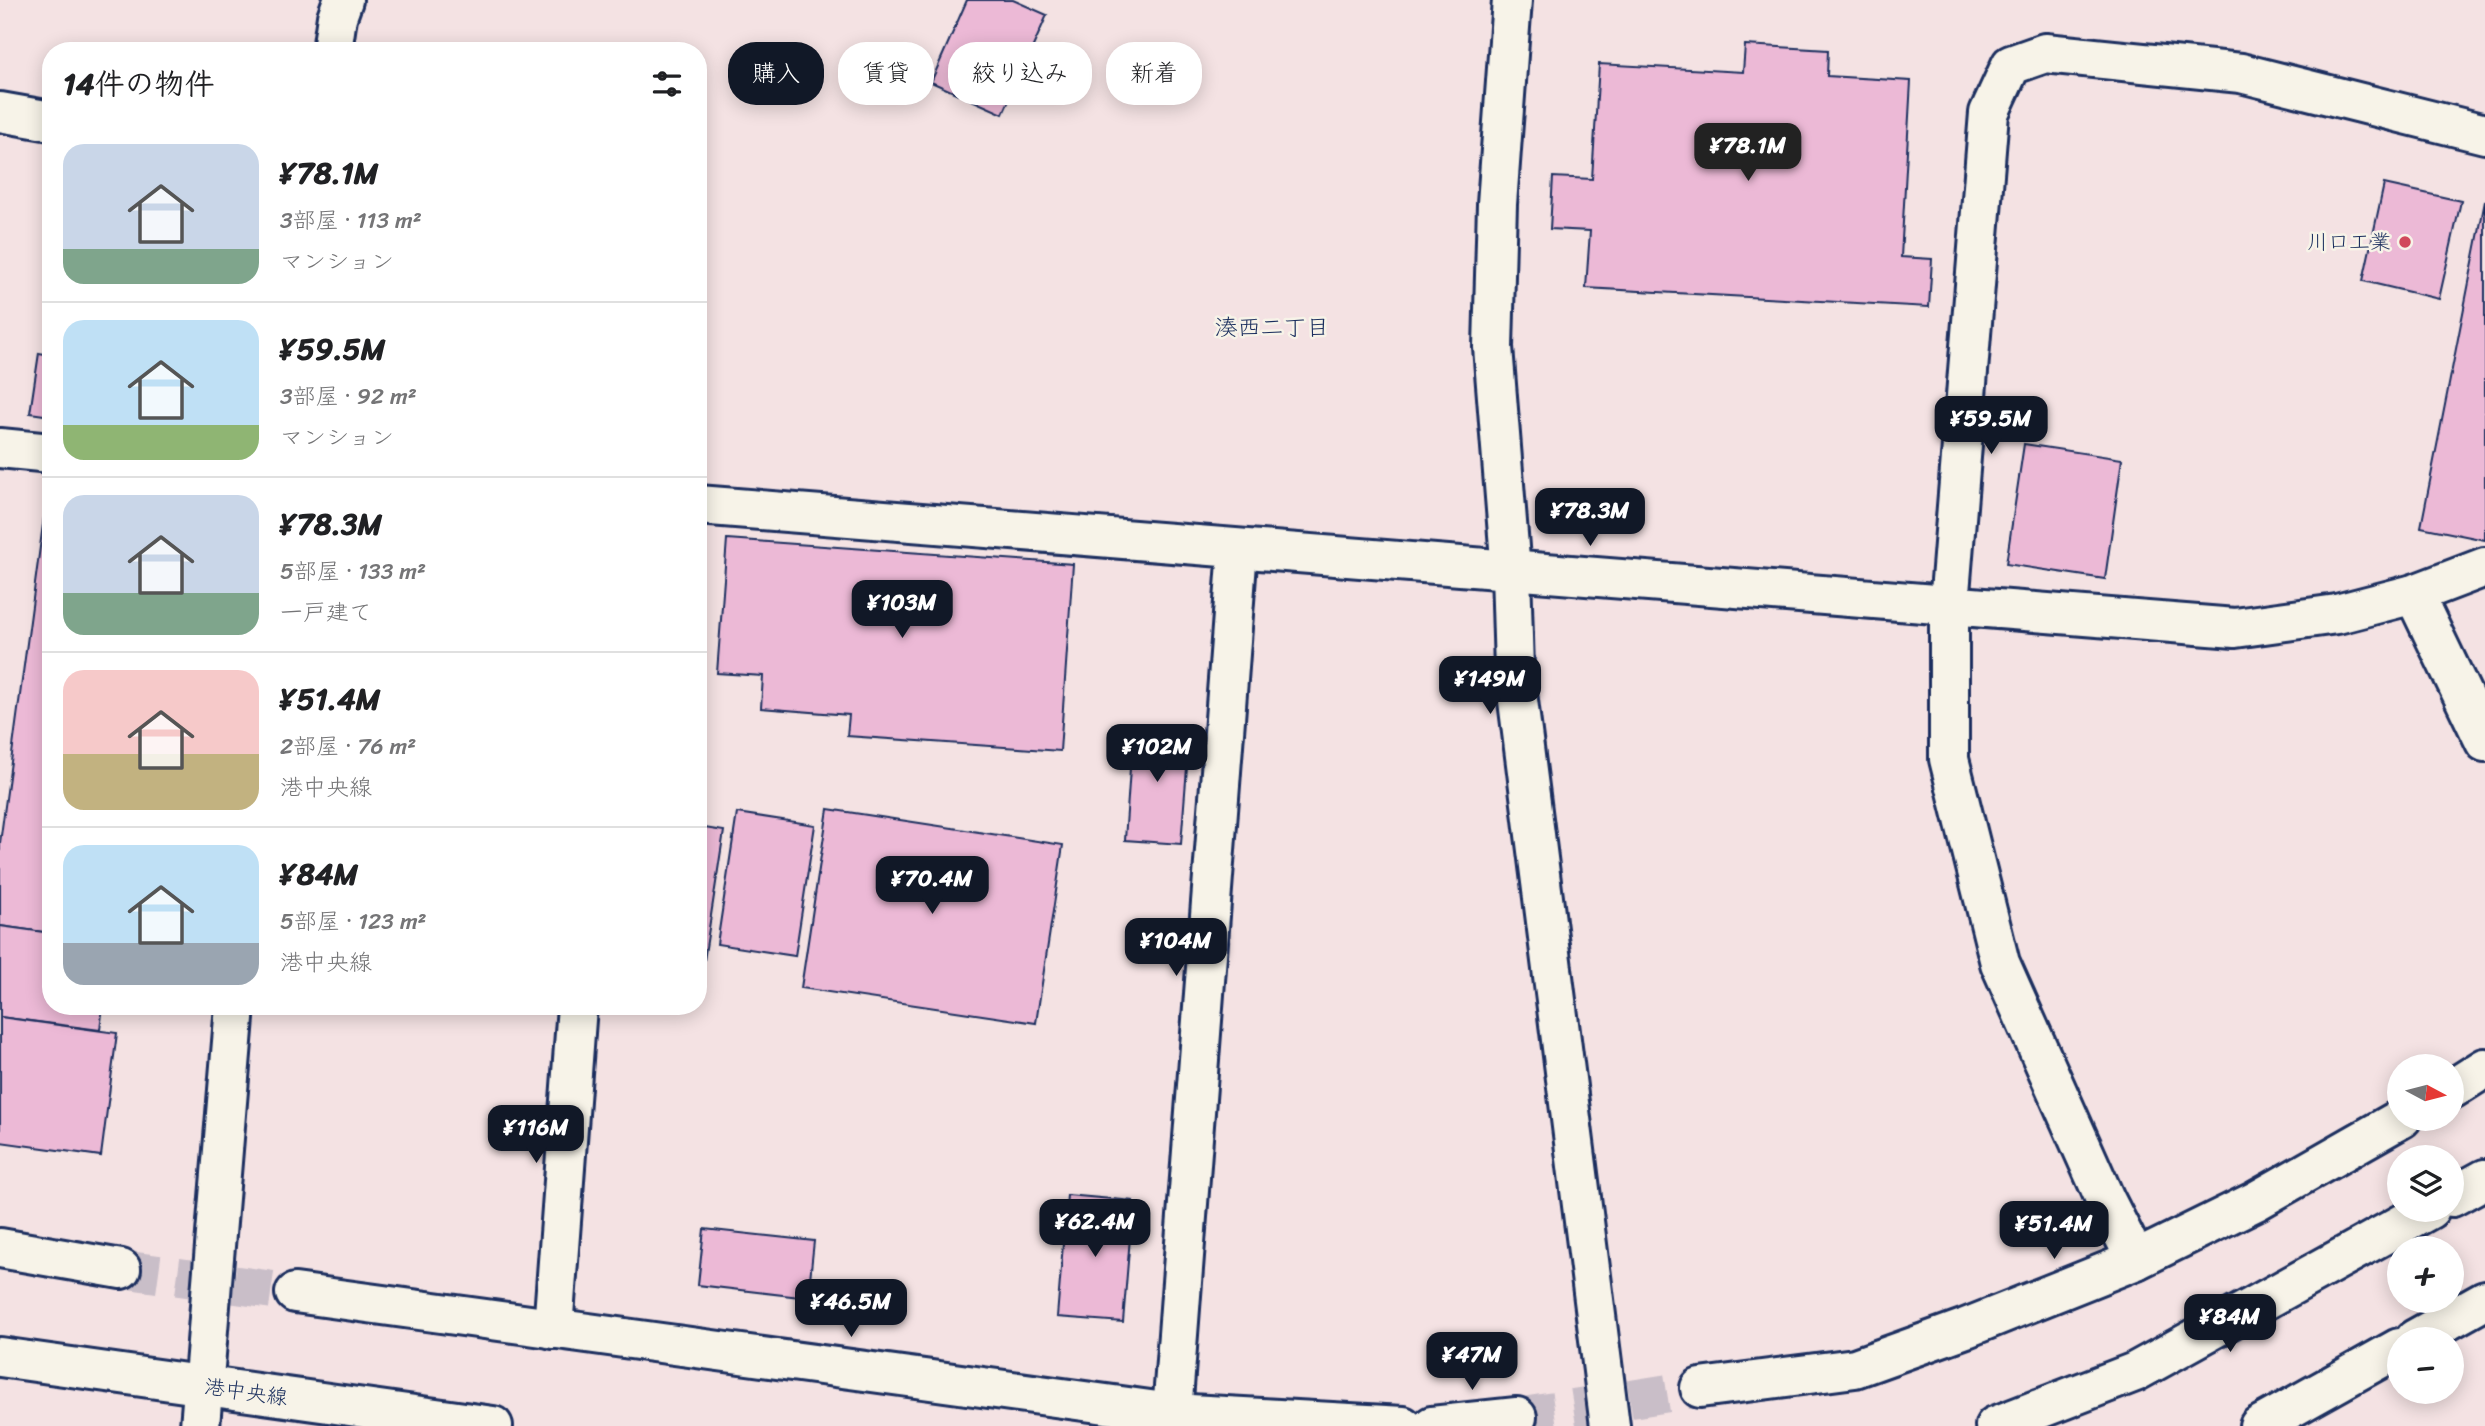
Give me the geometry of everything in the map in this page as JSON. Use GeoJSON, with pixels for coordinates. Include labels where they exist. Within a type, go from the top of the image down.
{"type":"FeatureCollection","features":[{"type":"Feature","properties":{"kind":"street"},"geometry":{"type":"LineString","coordinates":[[333,42],[337,17],[344,0]]}},
{"type":"Feature","properties":{"kind":"street"},"geometry":{"type":"LineString","coordinates":[[1512,0],[1497,204],[1493,348],[1511,572],[1514,669],[1609,1426]]}},
{"type":"Feature","properties":{"kind":"street"},"geometry":{"type":"LineString","coordinates":[[2136,1260],[2105,1199],[2000,963],[1949,759],[1949,605],[1989,113],[2011,65],[2045,53],[2241,73],[2485,134]]}},
{"type":"Feature","properties":{"kind":"street"},"geometry":{"type":"LineString","coordinates":[[0,112],[42,119]]}},
{"type":"Feature","properties":{"kind":"street"},"geometry":{"type":"LineString","coordinates":[[0,448],[42,452]]}},
{"type":"Feature","properties":{"kind":"street"},"geometry":{"type":"LineString","coordinates":[[707,506],[2235,628],[2337,614],[2414,594],[2485,567]]}},
{"type":"Feature","properties":{"kind":"street"},"geometry":{"type":"LineString","coordinates":[[1172,1413],[1238,549]]}},
{"type":"Feature","properties":{"kind":"street"},"geometry":{"type":"LineString","coordinates":[[2414,594],[2485,742]]}},
{"type":"Feature","properties":{"kind":"street"},"geometry":{"type":"LineString","coordinates":[[201,1426],[234,1015]]}},
{"type":"Feature","properties":{"kind":"street"},"geometry":{"type":"LineString","coordinates":[[553,1329],[577,1015]]}},
{"type":"Feature","properties":{"kind":"street"},"geometry":{"type":"LineString","coordinates":[[2464,1081],[2485,1068]]}},
{"type":"Feature","properties":{"kind":"street"},"geometry":{"type":"LineString","coordinates":[[1700,1388],[1855,1367],[1966,1328],[2136,1260],[2256,1201],[2387,1127]]}},
{"type":"Feature","properties":{"kind":"street"},"geometry":{"type":"LineString","coordinates":[[2464,1190],[2485,1179]]}},
{"type":"Feature","properties":{"kind":"street"},"geometry":{"type":"LineString","coordinates":[[1995,1426],[2135,1372],[2406,1222]]}},
{"type":"Feature","properties":{"kind":"street"},"geometry":{"type":"LineString","coordinates":[[0,1248],[121,1269]]}},
{"type":"Feature","properties":{"kind":"street"},"geometry":{"type":"LineString","coordinates":[[295,1293],[1172,1413],[1403,1426]]}},
{"type":"Feature","properties":{"kind":"street"},"geometry":{"type":"LineString","coordinates":[[2437,1327],[2485,1300]]}},
{"type":"Feature","properties":{"kind":"street"},"geometry":{"type":"LineString","coordinates":[[2259,1426],[2387,1355]]}},
{"type":"Feature","properties":{"kind":"street","name":"港中央線"},"geometry":{"type":"LineString","coordinates":[[0,1357],[493,1426]]}},
{"type":"Feature","properties":{"kind":"street"},"geometry":{"type":"LineString","coordinates":[[1432,1426],[1517,1417]]}},
{"type":"Feature","properties":{"kind":"building"},"geometry":{"type":"Polygon","coordinates":[[[967,0],[1013,0],[1047,15],[1035,42],[949,42],[967,0]]]}},
{"type":"Feature","properties":{"kind":"building"},"geometry":{"type":"Polygon","coordinates":[[[948,43],[948,90],[934,83],[934,75],[948,43]]]}},
{"type":"Feature","properties":{"kind":"building"},"geometry":{"type":"Polygon","coordinates":[[[1745,45],[1828,50],[1827,76],[1911,81],[1901,257],[1932,259],[1929,307],[1586,288],[1590,231],[1550,229],[1553,177],[1592,179],[1599,64],[1743,72],[1745,45]]]}},
{"type":"Feature","properties":{"kind":"building"},"geometry":{"type":"Polygon","coordinates":[[[983,105],[1007,105],[1003,114],[983,105]]]}},
{"type":"Feature","properties":{"kind":"building"},"geometry":{"type":"Polygon","coordinates":[[[2384,184],[2461,201],[2439,299],[2363,281],[2384,184]]]}},
{"type":"Feature","properties":{"kind":"building"},"geometry":{"type":"Polygon","coordinates":[[[2485,201],[2485,540],[2421,527],[2485,201]]]}},
{"type":"Feature","properties":{"kind":"building"},"geometry":{"type":"Polygon","coordinates":[[[39,353],[42,354],[42,415],[30,413],[39,353]]]}},
{"type":"Feature","properties":{"kind":"building"},"geometry":{"type":"Polygon","coordinates":[[[2024,444],[2122,459],[2105,579],[2006,564],[2024,444]]]}},
{"type":"Feature","properties":{"kind":"building"},"geometry":{"type":"Polygon","coordinates":[[[42,532],[42,932],[0,926],[0,843],[42,532]]]}},
{"type":"Feature","properties":{"kind":"building"},"geometry":{"type":"Polygon","coordinates":[[[727,539],[1073,564],[1060,751],[847,736],[849,715],[761,708],[763,676],[717,673],[727,539]]]}},
{"type":"Feature","properties":{"kind":"building"},"geometry":{"type":"Polygon","coordinates":[[[1133,725],[1190,729],[1181,844],[1125,840],[1133,725]]]}},
{"type":"Feature","properties":{"kind":"building"},"geometry":{"type":"Polygon","coordinates":[[[828,809],[1063,845],[1036,1023],[801,988],[828,809]]]}},
{"type":"Feature","properties":{"kind":"building"},"geometry":{"type":"Polygon","coordinates":[[[737,813],[815,825],[795,956],[717,944],[737,813]]]}},
{"type":"Feature","properties":{"kind":"building"},"geometry":{"type":"Polygon","coordinates":[[[707,828],[724,831],[707,941],[707,828]]]}},
{"type":"Feature","properties":{"kind":"building"},"geometry":{"type":"Polygon","coordinates":[[[0,926],[42,932],[42,1015],[102,1015],[100,1030],[0,1017],[0,926]]]}},
{"type":"Feature","properties":{"kind":"building"},"geometry":{"type":"Polygon","coordinates":[[[0,1017],[117,1033],[101,1156],[0,1142],[0,1017]]]}},
{"type":"Feature","properties":{"kind":"building"},"geometry":{"type":"Polygon","coordinates":[[[1067,1195],[1133,1201],[1123,1322],[1057,1317],[1067,1195]]]}},
{"type":"Feature","properties":{"kind":"building"},"geometry":{"type":"Polygon","coordinates":[[[704,1229],[814,1241],[808,1298],[698,1285],[704,1229]]]}},
{"type":"Feature","properties":{"kind":"tunnel"},"geometry":{"type":"LineString","coordinates":[[121,1269],[295,1293]]}},
{"type":"Feature","properties":{"kind":"tunnel"},"geometry":{"type":"LineString","coordinates":[[1517,1417],[1700,1388]]}},
{"type":"Feature","properties":{"kind":"place","name":"川口工業"},"geometry":{"type":"Point","coordinates":[2405,242]}},
{"type":"Feature","properties":{"kind":"district","name":"湊西二丁目"},"geometry":{"type":"Point","coordinates":[1272,327]}}]}
